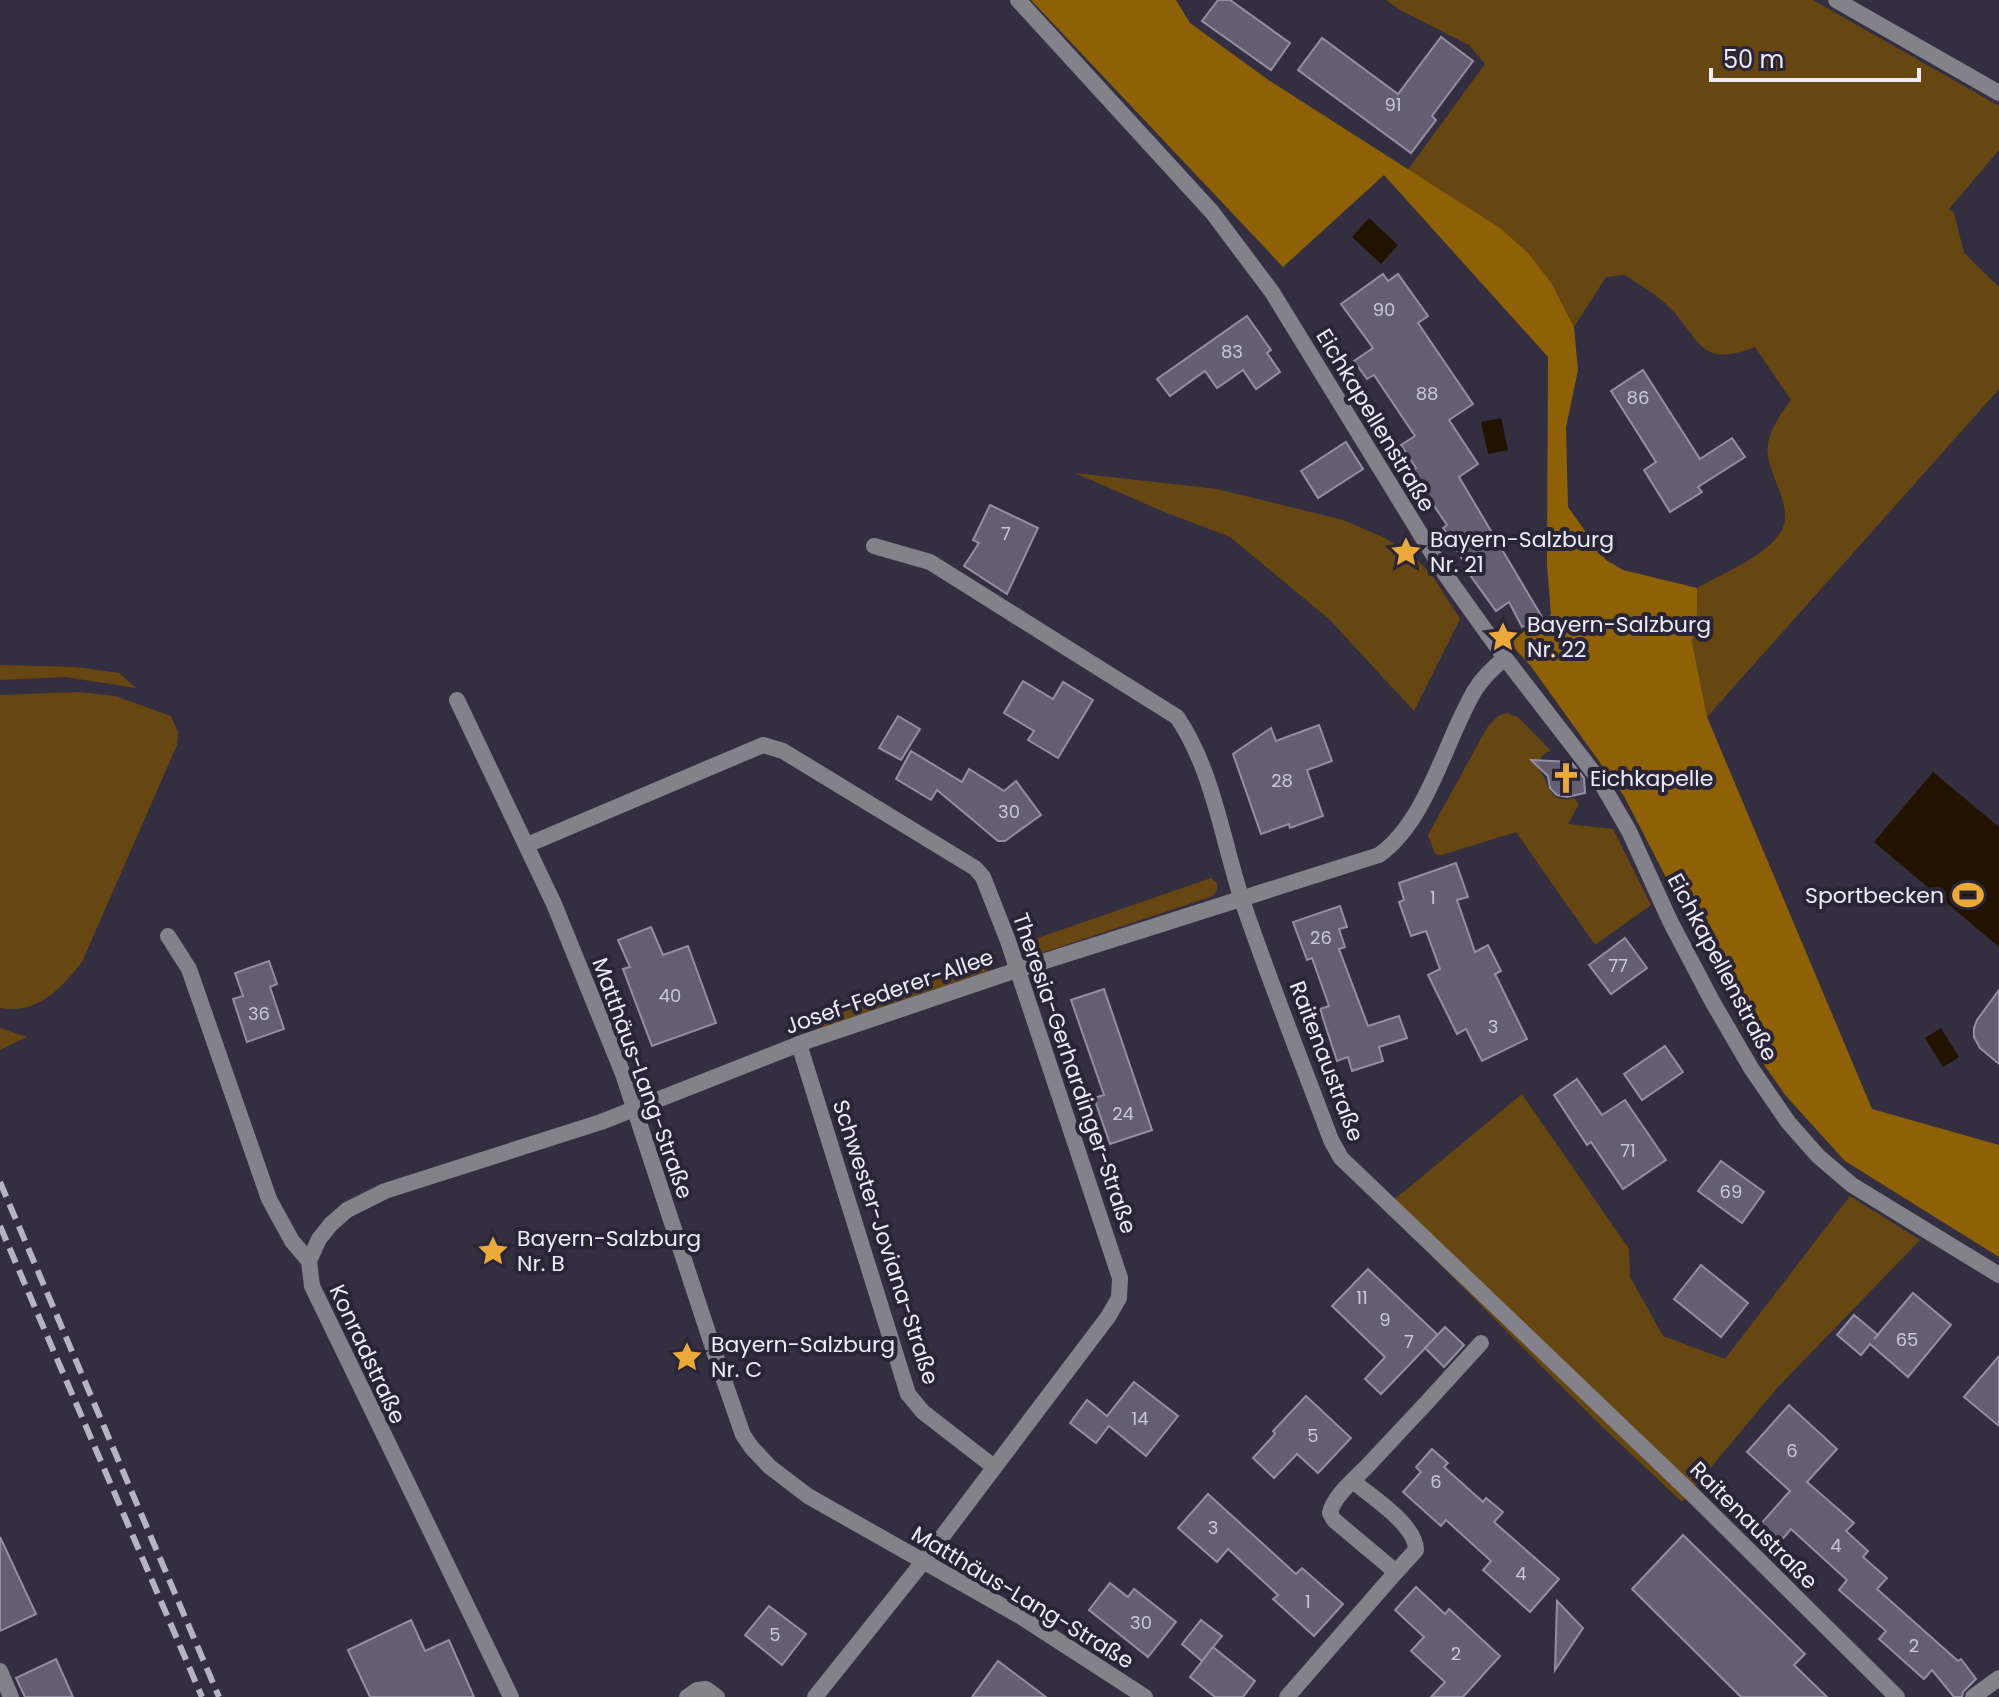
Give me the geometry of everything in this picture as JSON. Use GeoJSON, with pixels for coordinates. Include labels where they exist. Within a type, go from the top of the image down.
{"type":"FeatureCollection","features":[{"type":"Feature","properties":{"kind":"street","name":"Eichkapellenstraße"},"geometry":{"type":"LineString","coordinates":[[1018,0],[1212,212],[1246,255],[1302,339],[1445,574],[1600,781],[1629,831],[1670,921],[1712,1001],[1751,1068],[1801,1138],[1852,1185],[1999,1275]]}},
{"type":"Feature","properties":{"kind":"street"},"geometry":{"type":"LineString","coordinates":[[1836,0],[1999,93]]}},
{"type":"Feature","properties":{"kind":"street","name":"Raitenaustraße"},"geometry":{"type":"LineString","coordinates":[[874,546],[930,562],[1177,717],[1187,731],[1206,778],[1242,899],[1331,1140],[1341,1158],[1690,1492],[1897,1697]]}},
{"type":"Feature","properties":{"kind":"street","name":"Josef-Federer-Allee"},"geometry":{"type":"LineString","coordinates":[[309,1261],[319,1239],[331,1224],[347,1210],[385,1191],[601,1122],[799,1044],[1017,970],[1379,855],[1395,843],[1444,757],[1475,689],[1505,658]]}},
{"type":"Feature","properties":{"kind":"street","name":"Matthäus-Lang-Straße"},"geometry":{"type":"LineString","coordinates":[[457,700],[554,904],[623,1074],[743,1435],[770,1467],[808,1496],[1020,1616],[1145,1697]]}},
{"type":"Feature","properties":{"kind":"street","name":"Theresia-Gerhardinger-Straße"},"geometry":{"type":"LineString","coordinates":[[527,845],[763,745],[783,751],[975,868],[983,877],[1017,970],[1120,1278],[1119,1298],[1108,1317],[923,1562],[815,1697]]}},
{"type":"Feature","properties":{"kind":"street","name":"Konradstraße"},"geometry":{"type":"LineString","coordinates":[[168,936],[189,969],[269,1199],[292,1241],[309,1261],[312,1286],[511,1697]]}},
{"type":"Feature","properties":{"kind":"street","name":"Schwester-Joviana-Straße"},"geometry":{"type":"LineString","coordinates":[[799,1044],[908,1394],[923,1412],[994,1467]]}},
{"type":"Feature","properties":{"kind":"street"},"geometry":{"type":"LineString","coordinates":[[1396,1572],[1334,1520],[1330,1513],[1332,1506],[1481,1343]]}},
{"type":"Feature","properties":{"kind":"street"},"geometry":{"type":"LineString","coordinates":[[1287,1697],[1416,1550],[1416,1540],[1408,1528],[1354,1482]]}},
{"type":"Feature","properties":{"kind":"street"},"geometry":{"type":"LineString","coordinates":[[0,1671],[11,1697]]}},
{"type":"Feature","properties":{"kind":"street"},"geometry":{"type":"LineString","coordinates":[[1973,1697],[1999,1678]]}},
{"type":"Feature","properties":{"kind":"street"},"geometry":{"type":"LineString","coordinates":[[687,1697],[697,1690],[706,1689],[717,1697]]}},
{"type":"Feature","properties":{"kind":"shaded area"},"geometry":{"type":"Polygon","coordinates":[[[1031,0],[1176,0],[1190,23],[1267,79],[1500,228],[1528,253],[1552,284],[1574,327],[1578,370],[1566,427],[1568,507],[1606,560],[1623,570],[1697,588],[1692,642],[1707,717],[1872,1109],[1999,1145],[1999,1257],[1845,1161],[1786,1096],[1758,1056],[1624,796],[1530,665],[1508,641],[1551,615],[1547,565],[1548,357],[1384,175],[1283,267],[1031,0]]]}},
{"type":"Feature","properties":{"kind":"shaded area"},"geometry":{"type":"Polygon","coordinates":[[[1386,0],[1813,0],[1999,106],[1999,150],[1949,209],[1954,213],[1964,253],[1999,287],[1999,389],[1707,717],[1692,642],[1697,588],[1753,558],[1780,533],[1785,512],[1770,466],[1768,444],[1780,415],[1791,400],[1755,347],[1736,353],[1710,352],[1666,304],[1625,275],[1606,277],[1574,327],[1552,284],[1460,203],[1407,171],[1485,64],[1469,45],[1386,0]]]}},
{"type":"Feature","properties":{"kind":"shaded area"},"geometry":{"type":"Polygon","coordinates":[[[1369,218],[1398,245],[1381,264],[1352,237],[1369,218]]]}},
{"type":"Feature","properties":{"kind":"shaded area"},"geometry":{"type":"Polygon","coordinates":[[[1501,418],[1508,450],[1488,454],[1481,422],[1501,418]]]}},
{"type":"Feature","properties":{"kind":"shaded area"},"geometry":{"type":"Polygon","coordinates":[[[1075,473],[1217,489],[1343,520],[1385,538],[1412,555],[1432,575],[1460,619],[1414,711],[1329,619],[1230,537],[1075,473]]]}},
{"type":"Feature","properties":{"kind":"shaded area"},"geometry":{"type":"Polygon","coordinates":[[[0,665],[76,667],[119,673],[136,688],[65,677],[0,680],[0,665]]]}},
{"type":"Feature","properties":{"kind":"shaded area"},"geometry":{"type":"Polygon","coordinates":[[[80,692],[115,696],[171,716],[178,732],[177,745],[82,962],[57,990],[37,1003],[14,1009],[0,1008],[0,695],[80,692]]]}},
{"type":"Feature","properties":{"kind":"shaded area"},"geometry":{"type":"Polygon","coordinates":[[[1507,713],[1518,717],[1551,751],[1542,757],[1539,769],[1554,795],[1574,798],[1579,804],[1568,824],[1613,829],[1651,905],[1595,945],[1516,832],[1442,855],[1435,854],[1428,835],[1488,726],[1498,716],[1507,713]]]}},
{"type":"Feature","properties":{"kind":"shaded area","name":"Sportbecken"},"geometry":{"type":"Polygon","coordinates":[[[1933,772],[1999,827],[1999,947],[1874,842],[1933,772]]]}},
{"type":"Feature","properties":{"kind":"shaded area"},"geometry":{"type":"Polygon","coordinates":[[[1211,878],[1217,883],[1213,896],[1039,954],[1030,948],[1029,941],[1211,878]]]}},
{"type":"Feature","properties":{"kind":"shaded area"},"geometry":{"type":"Polygon","coordinates":[[[995,952],[995,960],[988,971],[816,1030],[809,1014],[995,952]]]}},
{"type":"Feature","properties":{"kind":"shaded area"},"geometry":{"type":"Polygon","coordinates":[[[0,1028],[27,1037],[0,1050],[0,1028]]]}},
{"type":"Feature","properties":{"kind":"shaded area"},"geometry":{"type":"Polygon","coordinates":[[[1941,1028],[1959,1057],[1943,1067],[1925,1038],[1941,1028]]]}},
{"type":"Feature","properties":{"kind":"shaded area"},"geometry":{"type":"Polygon","coordinates":[[[1522,1094],[1629,1249],[1630,1277],[1663,1336],[1725,1359],[1850,1196],[1920,1240],[1777,1388],[1682,1502],[1593,1418],[1384,1208],[1522,1094]]]}},
{"type":"Feature","properties":{"kind":"building"},"geometry":{"type":"Polygon","coordinates":[[[1218,0],[1230,0],[1290,43],[1271,70],[1202,21],[1218,0]]]}},
{"type":"Feature","properties":{"kind":"building"},"geometry":{"type":"Polygon","coordinates":[[[1441,37],[1473,61],[1432,116],[1436,120],[1411,153],[1298,70],[1322,38],[1398,94],[1441,37]]]}},
{"type":"Feature","properties":{"kind":"building"},"geometry":{"type":"Polygon","coordinates":[[[1383,274],[1388,281],[1398,274],[1428,316],[1418,323],[1473,404],[1449,420],[1478,464],[1459,477],[1542,617],[1522,627],[1509,602],[1496,611],[1465,568],[1443,528],[1447,525],[1411,472],[1416,468],[1401,445],[1415,436],[1374,375],[1367,379],[1354,361],[1373,348],[1341,304],[1383,274]]]}},
{"type":"Feature","properties":{"kind":"building"},"geometry":{"type":"Polygon","coordinates":[[[1247,316],[1271,350],[1267,353],[1280,372],[1256,389],[1243,370],[1217,388],[1205,371],[1170,396],[1157,379],[1247,316]]]}},
{"type":"Feature","properties":{"kind":"building"},"geometry":{"type":"Polygon","coordinates":[[[1643,370],[1700,459],[1732,438],[1745,457],[1698,487],[1702,492],[1670,512],[1644,470],[1656,462],[1611,391],[1643,370]]]}},
{"type":"Feature","properties":{"kind":"building"},"geometry":{"type":"Polygon","coordinates":[[[1346,442],[1363,469],[1318,498],[1301,471],[1346,442]]]}},
{"type":"Feature","properties":{"kind":"building"},"geometry":{"type":"Polygon","coordinates":[[[990,505],[1038,528],[1007,594],[964,566],[979,543],[973,540],[990,505]]]}},
{"type":"Feature","properties":{"kind":"building"},"geometry":{"type":"Polygon","coordinates":[[[1023,681],[1053,699],[1063,682],[1093,700],[1058,758],[1028,740],[1034,731],[1004,713],[1023,681]]]}},
{"type":"Feature","properties":{"kind":"building"},"geometry":{"type":"Polygon","coordinates":[[[898,716],[920,729],[901,760],[879,748],[898,716]]]}},
{"type":"Feature","properties":{"kind":"building"},"geometry":{"type":"Polygon","coordinates":[[[1319,725],[1332,761],[1307,770],[1323,816],[1261,834],[1233,754],[1271,728],[1276,741],[1319,725]]]}},
{"type":"Feature","properties":{"kind":"building"},"geometry":{"type":"Polygon","coordinates":[[[911,751],[962,782],[969,769],[1004,791],[1016,781],[1041,815],[1005,841],[998,841],[937,790],[931,800],[896,779],[911,751]]]}},
{"type":"Feature","properties":{"kind":"building","name":"Eichkapelle"},"geometry":{"type":"Polygon","coordinates":[[[1531,760],[1571,762],[1584,778],[1585,793],[1567,797],[1557,795],[1550,788],[1548,776],[1531,760]]]}},
{"type":"Feature","properties":{"kind":"building"},"geometry":{"type":"Polygon","coordinates":[[[1456,863],[1468,897],[1457,900],[1475,952],[1488,945],[1501,971],[1495,974],[1527,1039],[1482,1061],[1466,1029],[1457,1034],[1428,975],[1440,969],[1426,931],[1411,936],[1399,902],[1404,900],[1399,883],[1456,863]]]}},
{"type":"Feature","properties":{"kind":"building"},"geometry":{"type":"Polygon","coordinates":[[[1340,906],[1347,927],[1339,929],[1345,947],[1339,949],[1368,1026],[1399,1016],[1407,1038],[1379,1047],[1383,1061],[1352,1071],[1348,1057],[1337,1061],[1320,1009],[1329,1006],[1312,958],[1307,960],[1293,922],[1340,906]]]}},
{"type":"Feature","properties":{"kind":"building"},"geometry":{"type":"Polygon","coordinates":[[[651,927],[663,955],[688,946],[716,1023],[652,1046],[623,969],[630,967],[618,940],[651,927]]]}},
{"type":"Feature","properties":{"kind":"building"},"geometry":{"type":"Polygon","coordinates":[[[1625,938],[1647,968],[1611,994],[1589,965],[1625,938]]]}},
{"type":"Feature","properties":{"kind":"building"},"geometry":{"type":"Polygon","coordinates":[[[269,961],[277,984],[270,987],[284,1029],[247,1042],[233,999],[243,996],[235,973],[269,961]]]}},
{"type":"Feature","properties":{"kind":"building"},"geometry":{"type":"Polygon","coordinates":[[[1104,989],[1152,1130],[1110,1144],[1094,1098],[1104,1095],[1071,1000],[1104,989]]]}},
{"type":"Feature","properties":{"kind":"building"},"geometry":{"type":"Polygon","coordinates":[[[1999,990],[1999,1064],[1980,1048],[1974,1037],[1974,1028],[1999,990]]]}},
{"type":"Feature","properties":{"kind":"building"},"geometry":{"type":"Polygon","coordinates":[[[1665,1046],[1683,1072],[1642,1100],[1624,1074],[1665,1046]]]}},
{"type":"Feature","properties":{"kind":"building"},"geometry":{"type":"Polygon","coordinates":[[[1577,1079],[1602,1115],[1625,1100],[1666,1160],[1623,1189],[1591,1142],[1587,1145],[1554,1095],[1577,1079]]]}},
{"type":"Feature","properties":{"kind":"building"},"geometry":{"type":"Polygon","coordinates":[[[1721,1161],[1764,1192],[1742,1223],[1698,1191],[1721,1161]]]}},
{"type":"Feature","properties":{"kind":"building"},"geometry":{"type":"Polygon","coordinates":[[[1701,1265],[1748,1303],[1721,1337],[1674,1299],[1701,1265]]]}},
{"type":"Feature","properties":{"kind":"building"},"geometry":{"type":"Polygon","coordinates":[[[1368,1269],[1438,1335],[1381,1394],[1365,1379],[1385,1357],[1332,1306],[1368,1269]]]}},
{"type":"Feature","properties":{"kind":"building"},"geometry":{"type":"Polygon","coordinates":[[[1913,1293],[1951,1325],[1908,1377],[1870,1344],[1861,1355],[1837,1335],[1854,1315],[1878,1335],[1913,1293]]]}},
{"type":"Feature","properties":{"kind":"building"},"geometry":{"type":"Polygon","coordinates":[[[1445,1327],[1464,1345],[1444,1367],[1425,1348],[1445,1327]]]}},
{"type":"Feature","properties":{"kind":"building"},"geometry":{"type":"Polygon","coordinates":[[[1999,1356],[1999,1426],[1964,1397],[1999,1356]]]}},
{"type":"Feature","properties":{"kind":"building"},"geometry":{"type":"Polygon","coordinates":[[[1134,1382],[1178,1416],[1146,1456],[1109,1426],[1096,1443],[1070,1423],[1087,1400],[1107,1416],[1134,1382]]]}},
{"type":"Feature","properties":{"kind":"building"},"geometry":{"type":"Polygon","coordinates":[[[1306,1396],[1351,1438],[1318,1473],[1297,1454],[1274,1478],[1253,1458],[1306,1396]]]}},
{"type":"Feature","properties":{"kind":"building"},"geometry":{"type":"Polygon","coordinates":[[[1789,1405],[1837,1449],[1807,1482],[1854,1523],[1846,1531],[1868,1551],[1863,1557],[1887,1578],[1877,1589],[1958,1661],[1961,1659],[1976,1679],[1962,1697],[1954,1697],[1932,1670],[1924,1679],[1879,1639],[1886,1631],[1839,1590],[1847,1580],[1791,1529],[1779,1543],[1759,1526],[1790,1491],[1747,1452],[1789,1405]]]}},
{"type":"Feature","properties":{"kind":"building"},"geometry":{"type":"Polygon","coordinates":[[[1432,1449],[1448,1463],[1444,1467],[1483,1502],[1486,1498],[1503,1512],[1494,1522],[1559,1579],[1530,1612],[1483,1570],[1491,1561],[1446,1520],[1441,1526],[1403,1492],[1421,1472],[1416,1467],[1432,1449]]]}},
{"type":"Feature","properties":{"kind":"building"},"geometry":{"type":"Polygon","coordinates":[[[1208,1494],[1296,1574],[1302,1568],[1343,1604],[1314,1636],[1273,1599],[1278,1595],[1228,1549],[1217,1562],[1178,1528],[1208,1494]]]}},
{"type":"Feature","properties":{"kind":"building"},"geometry":{"type":"Polygon","coordinates":[[[1683,1535],[1805,1654],[1794,1665],[1827,1697],[1741,1697],[1632,1589],[1683,1535]]]}},
{"type":"Feature","properties":{"kind":"building"},"geometry":{"type":"Polygon","coordinates":[[[0,1537],[36,1614],[0,1631],[0,1537]]]}},
{"type":"Feature","properties":{"kind":"building"},"geometry":{"type":"Polygon","coordinates":[[[1110,1583],[1128,1597],[1134,1589],[1176,1622],[1148,1657],[1089,1610],[1110,1583]]]}},
{"type":"Feature","properties":{"kind":"building"},"geometry":{"type":"Polygon","coordinates":[[[1416,1587],[1445,1614],[1449,1609],[1500,1656],[1463,1697],[1431,1697],[1445,1682],[1411,1651],[1424,1637],[1395,1610],[1416,1587]]]}},
{"type":"Feature","properties":{"kind":"building"},"geometry":{"type":"Polygon","coordinates":[[[1557,1601],[1583,1628],[1555,1670],[1557,1601]]]}},
{"type":"Feature","properties":{"kind":"building"},"geometry":{"type":"Polygon","coordinates":[[[769,1606],[806,1634],[782,1665],[745,1635],[769,1606]]]}},
{"type":"Feature","properties":{"kind":"building"},"geometry":{"type":"Polygon","coordinates":[[[411,1620],[425,1651],[449,1640],[474,1697],[370,1697],[348,1650],[411,1620]]]}},
{"type":"Feature","properties":{"kind":"building"},"geometry":{"type":"Polygon","coordinates":[[[1201,1620],[1222,1636],[1202,1661],[1182,1644],[1201,1620]]]}},
{"type":"Feature","properties":{"kind":"building"},"geometry":{"type":"Polygon","coordinates":[[[1213,1647],[1255,1681],[1243,1697],[1215,1697],[1190,1677],[1213,1647]]]}},
{"type":"Feature","properties":{"kind":"building"},"geometry":{"type":"Polygon","coordinates":[[[56,1659],[73,1697],[25,1697],[16,1678],[56,1659]]]}},
{"type":"Feature","properties":{"kind":"building"},"geometry":{"type":"Polygon","coordinates":[[[998,1661],[1046,1697],[972,1697],[998,1661]]]}},
{"type":"Feature","properties":{"kind":"railway"},"geometry":{"type":"LineString","coordinates":[[0,1182],[219,1697]]}},
{"type":"Feature","properties":{"kind":"railway"},"geometry":{"type":"LineString","coordinates":[[0,1226],[202,1697]]}},
{"type":"Feature","properties":{"kind":"place","name":"Bayern-Salzburg Nr. 21"},"geometry":{"type":"Point","coordinates":[1406,552]}},
{"type":"Feature","properties":{"kind":"place","name":"Bayern-Salzburg Nr. 22"},"geometry":{"type":"Point","coordinates":[1503,637]}},
{"type":"Feature","properties":{"kind":"place","name":"Eichkapelle"},"geometry":{"type":"Point","coordinates":[1566,778]}},
{"type":"Feature","properties":{"kind":"place","name":"Sportbecken"},"geometry":{"type":"Point","coordinates":[1968,895]}},
{"type":"Feature","properties":{"kind":"place","name":"Bayern-Salzburg Nr. B"},"geometry":{"type":"Point","coordinates":[493,1251]}},
{"type":"Feature","properties":{"kind":"place","name":"Bayern-Salzburg Nr. C"},"geometry":{"type":"Point","coordinates":[687,1357]}}]}
